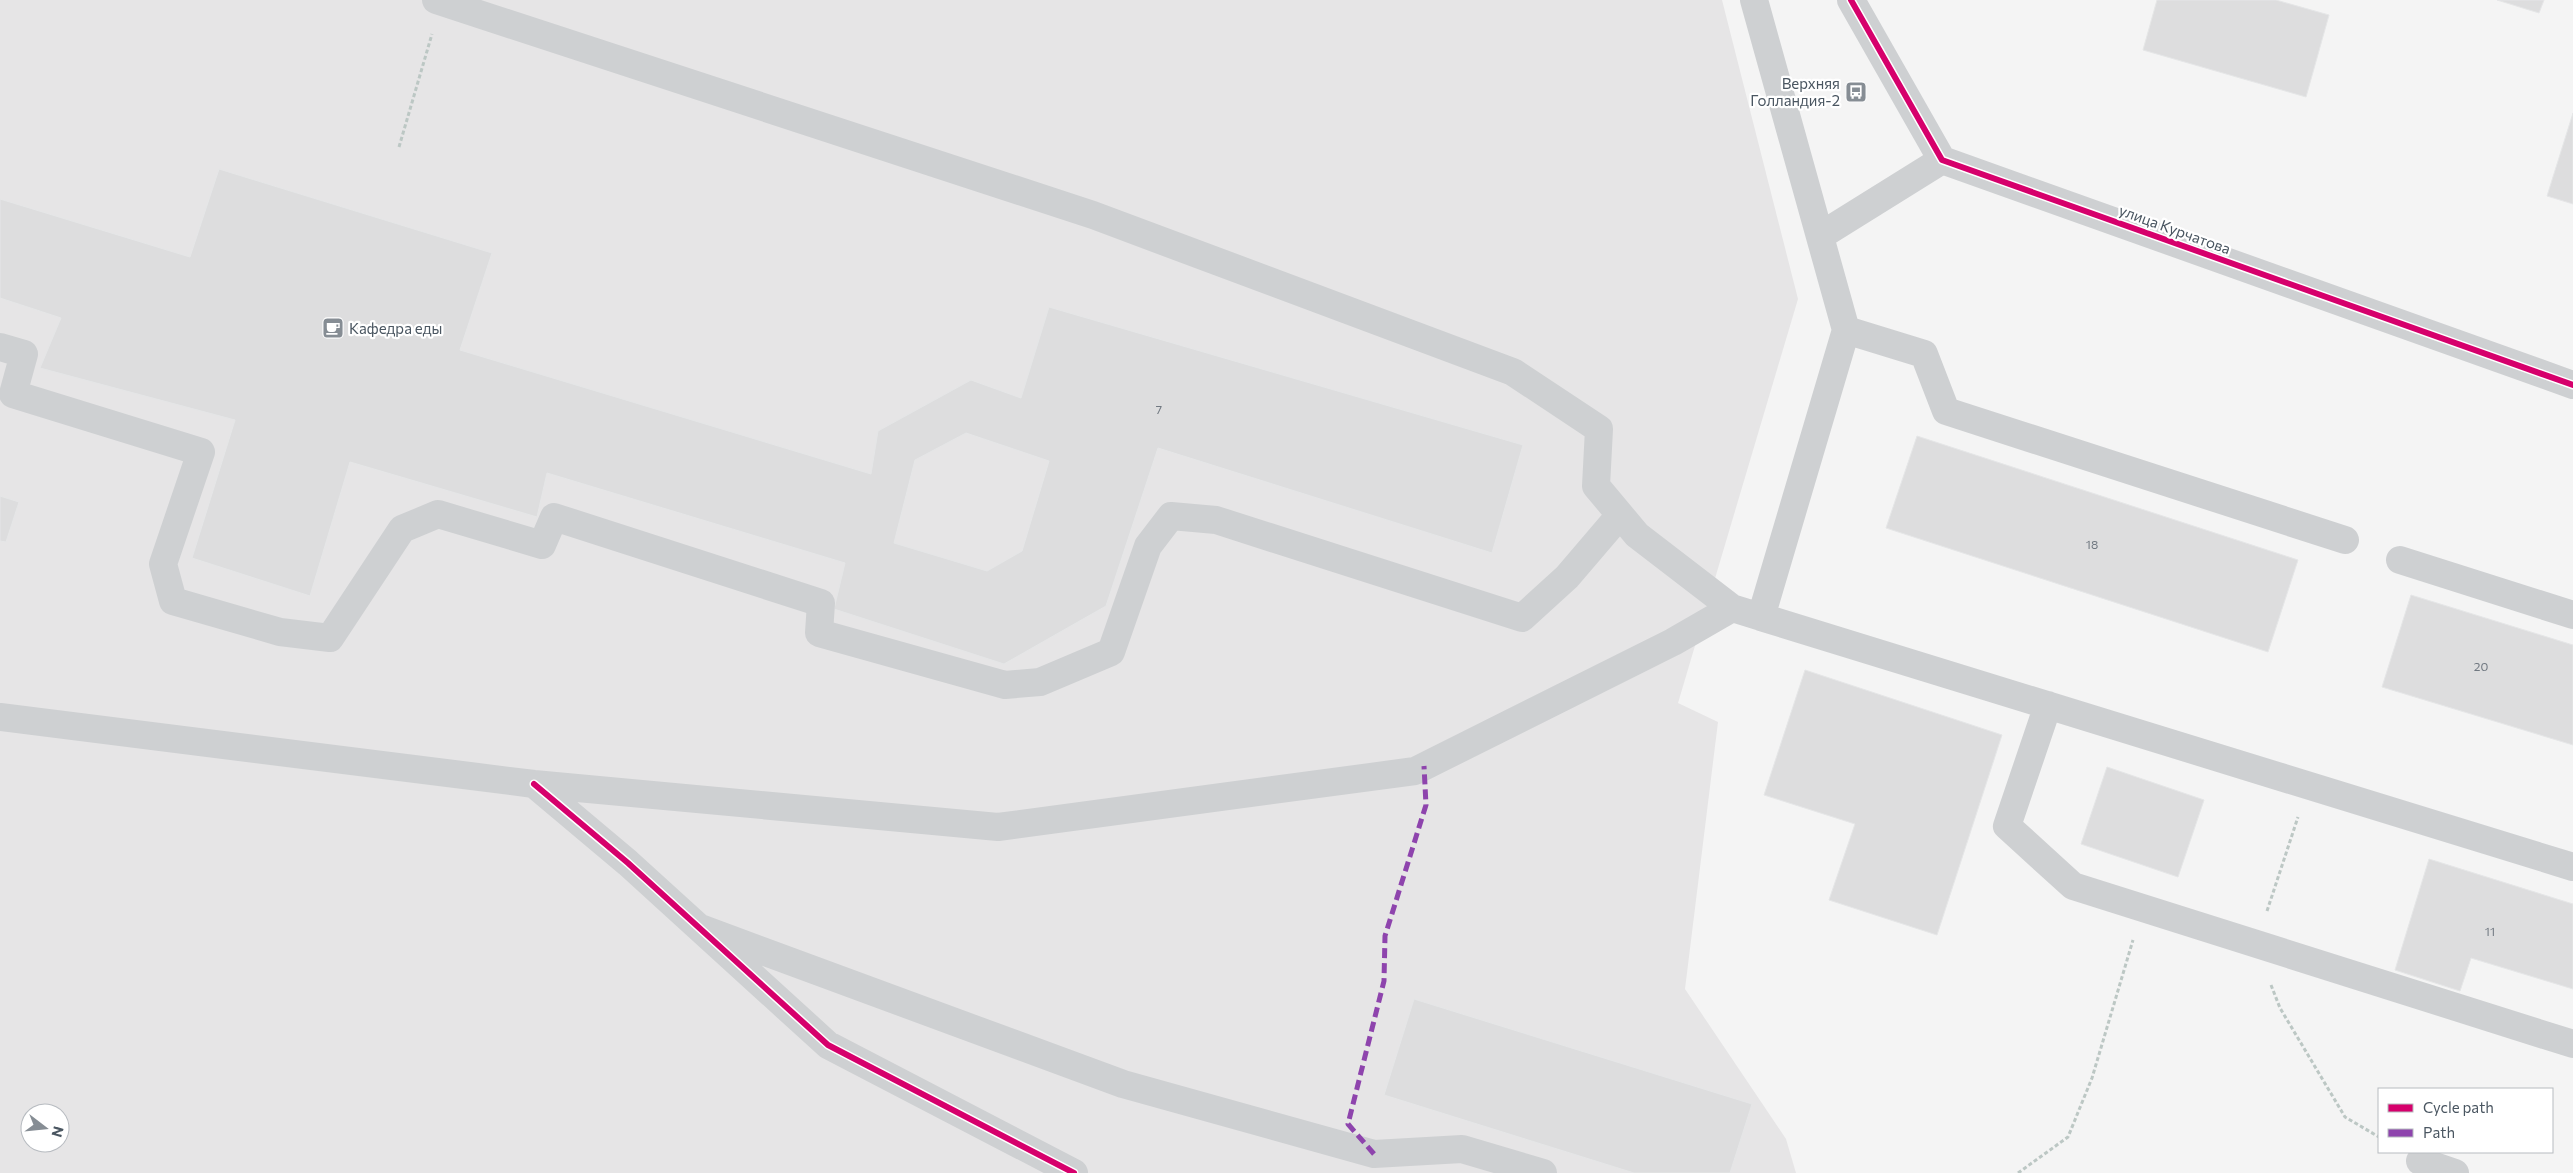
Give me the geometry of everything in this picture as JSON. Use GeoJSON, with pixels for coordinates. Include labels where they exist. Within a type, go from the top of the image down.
{"type":"FeatureCollection","features":[{"type":"Feature","properties":{"kind":"street"},"geometry":{"type":"LineString","coordinates":[[1754,0],[1846,330],[1761,617]]}},
{"type":"Feature","properties":{"kind":"street"},"geometry":{"type":"LineString","coordinates":[[1820,236],[1942,160],[1851,0]]}},
{"type":"Feature","properties":{"kind":"street"},"geometry":{"type":"LineString","coordinates":[[439,1],[1093,215],[1513,372],[1599,429],[1596,486],[1637,535],[1732,608],[2573,867]]}},
{"type":"Feature","properties":{"kind":"street","name":"улица Курчатова"},"geometry":{"type":"LineString","coordinates":[[1942,160],[2573,385]]}},
{"type":"Feature","properties":{"kind":"street"},"geometry":{"type":"LineString","coordinates":[[1846,330],[1924,354],[1946,411],[2345,540]]}},
{"type":"Feature","properties":{"kind":"street"},"geometry":{"type":"LineString","coordinates":[[0,347],[24,354],[14,394],[201,452],[163,564],[173,601],[280,632],[330,638],[402,529],[438,514],[542,545],[554,517],[821,603],[819,633],[1005,685],[1040,682],[1111,652],[1148,546],[1171,516],[1216,520],[1522,618],[1567,577],[1620,515]]}},
{"type":"Feature","properties":{"kind":"street"},"geometry":{"type":"LineString","coordinates":[[2400,560],[2573,615]]}},
{"type":"Feature","properties":{"kind":"street"},"geometry":{"type":"LineString","coordinates":[[0,718],[534,784],[998,827],[1415,771],[1673,642],[1732,608]]}},
{"type":"Feature","properties":{"kind":"street"},"geometry":{"type":"LineString","coordinates":[[2048,705],[2007,826],[2073,886],[2573,1044]]}},
{"type":"Feature","properties":{"kind":"street"},"geometry":{"type":"LineString","coordinates":[[534,784],[628,863],[828,1045],[1074,1173]]}},
{"type":"Feature","properties":{"kind":"street"},"geometry":{"type":"LineString","coordinates":[[700,928],[1123,1084],[1374,1154],[1462,1149],[1543,1173]]}},
{"type":"Feature","properties":{"kind":"street"},"geometry":{"type":"LineString","coordinates":[[2420,1161],[2455,1173]]}},
{"type":"Feature","properties":{"kind":"path"},"geometry":{"type":"LineString","coordinates":[[399,147],[439,1]]}},
{"type":"Feature","properties":{"kind":"path"},"geometry":{"type":"LineString","coordinates":[[2300,810],[2255,944],[2280,1008],[2345,1117],[2378,1136]]}},
{"type":"Feature","properties":{"kind":"path"},"geometry":{"type":"LineString","coordinates":[[2018,1173],[2068,1137],[2092,1078],[2142,908]]}},
{"type":"Feature","properties":{"kind":"shaded area"},"geometry":{"type":"Polygon","coordinates":[[[0,0],[1722,0],[1798,299],[1678,703],[1718,722],[1685,989],[1786,1139],[1796,1173],[0,1173],[0,0]]]}},
{"type":"Feature","properties":{"kind":"building"},"geometry":{"type":"Polygon","coordinates":[[[2157,0],[2276,0],[2329,15],[2306,97],[2143,50],[2157,0]]]}},
{"type":"Feature","properties":{"kind":"building"},"geometry":{"type":"Polygon","coordinates":[[[2497,0],[2544,0],[2539,13],[2497,0]]]}},
{"type":"Feature","properties":{"kind":"building"},"geometry":{"type":"Polygon","coordinates":[[[2573,113],[2573,204],[2547,196],[2573,113]]]}},
{"type":"Feature","properties":{"kind":"building"},"geometry":{"type":"Polygon","coordinates":[[[219,169],[492,253],[460,350],[871,474],[878,431],[971,380],[1021,398],[1049,307],[1523,445],[1492,553],[1158,448],[1106,606],[1004,664],[834,609],[845,563],[547,473],[537,517],[350,462],[310,596],[192,558],[235,420],[40,368],[61,318],[0,298],[0,199],[190,257],[219,169]],[[966,433],[915,460],[894,543],[987,571],[1022,551],[1049,461],[966,433]]]}},
{"type":"Feature","properties":{"kind":"building"},"geometry":{"type":"Polygon","coordinates":[[[1917,436],[2298,560],[2268,652],[1886,528],[1917,436]]]}},
{"type":"Feature","properties":{"kind":"building"},"geometry":{"type":"Polygon","coordinates":[[[0,496],[19,502],[6,542],[0,541],[0,496]]]}},
{"type":"Feature","properties":{"kind":"building"},"geometry":{"type":"Polygon","coordinates":[[[2411,595],[2573,645],[2573,745],[2382,687],[2411,595]]]}},
{"type":"Feature","properties":{"kind":"building"},"geometry":{"type":"Polygon","coordinates":[[[1805,670],[2002,735],[1937,935],[1829,900],[1855,824],[1764,795],[1805,670]]]}},
{"type":"Feature","properties":{"kind":"building"},"geometry":{"type":"Polygon","coordinates":[[[2107,767],[2204,800],[2178,877],[2081,844],[2107,767]]]}},
{"type":"Feature","properties":{"kind":"building"},"geometry":{"type":"Polygon","coordinates":[[[2429,859],[2573,904],[2573,989],[2471,958],[2460,991],[2395,970],[2429,859]]]}},
{"type":"Feature","properties":{"kind":"building"},"geometry":{"type":"Polygon","coordinates":[[[1414,999],[1752,1104],[1730,1173],[1634,1173],[1384,1095],[1414,999]]]}},
{"type":"Feature","properties":{"kind":"marked path"},"geometry":{"type":"LineString","coordinates":[[1374,1154],[1348,1124],[1384,981],[1385,936],[1426,805],[1424,766]]}},
{"type":"Feature","properties":{"kind":"cycle path"},"geometry":{"type":"LineString","coordinates":[[1851,0],[1942,160],[2573,385]]}},
{"type":"Feature","properties":{"kind":"cycle path"},"geometry":{"type":"LineString","coordinates":[[534,784],[628,863],[828,1045],[1074,1173]]}},
{"type":"Feature","properties":{"kind":"place","name":"Верхняя Голландия-2"},"geometry":{"type":"Point","coordinates":[1856,92]}},
{"type":"Feature","properties":{"kind":"place","name":"Кафедра еды"},"geometry":{"type":"Point","coordinates":[333,328]}}]}
